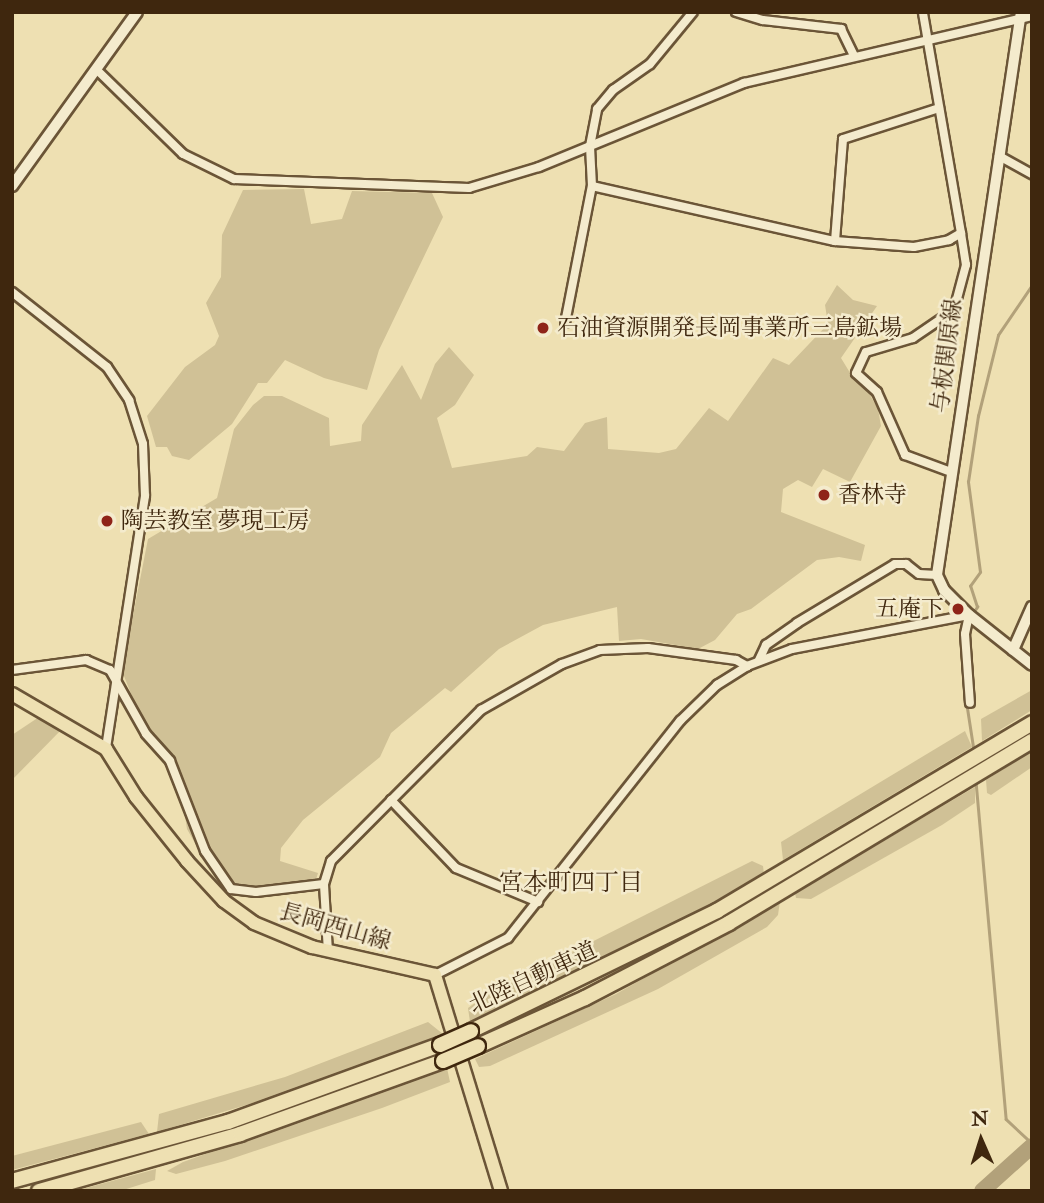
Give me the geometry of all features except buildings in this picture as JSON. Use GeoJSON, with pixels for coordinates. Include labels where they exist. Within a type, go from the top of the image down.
{"type":"FeatureCollection","features":[{"type":"Feature","properties":{"kind":"highway","name":"北陸自動車道"},"geometry":{"type":"LineString","coordinates":[[12,1181],[228,1122],[440,1045],[627,959],[767,883],[947,777],[1032,723]]}},
{"type":"Feature","properties":{"kind":"highway","name":"北陸自動車道"},"geometry":{"type":"LineString","coordinates":[[39,1191],[240,1134],[443,1061],[585,998],[772,898],[946,796],[1032,741]]}},
{"type":"Feature","properties":{"kind":"main road"},"geometry":{"type":"LineString","coordinates":[[12,186],[137,12]]}},
{"type":"Feature","properties":{"kind":"main road","name":"与板関原線"},"geometry":{"type":"LineString","coordinates":[[937,575],[999,156],[1024,16]]}},
{"type":"Feature","properties":{"kind":"main road"},"geometry":{"type":"LineString","coordinates":[[937,575],[944,590],[969,615],[1032,665]]}},
{"type":"Feature","properties":{"kind":"main road","name":"長岡西山線"},"geometry":{"type":"LineString","coordinates":[[12,694],[106,748],[136,797],[224,901],[276,934],[328,951],[435,975]]}},
{"type":"Feature","properties":{"kind":"main road"},"geometry":{"type":"LineString","coordinates":[[435,975],[501,1191]]}},
{"type":"Feature","properties":{"kind":"street"},"geometry":{"type":"LineString","coordinates":[[565,323],[592,186],[590,146],[594,117],[605,98],[650,64],[693,12]]}},
{"type":"Feature","properties":{"kind":"street"},"geometry":{"type":"LineString","coordinates":[[737,12],[763,20],[841,29],[854,56]]}},
{"type":"Feature","properties":{"kind":"street"},"geometry":{"type":"LineString","coordinates":[[923,12],[966,265],[954,310],[913,338],[866,352],[856,373],[877,392],[900,449],[911,459],[951,472]]}},
{"type":"Feature","properties":{"kind":"street"},"geometry":{"type":"LineString","coordinates":[[97,70],[194,162],[243,181],[468,188],[590,146],[744,83],[854,56],[927,43],[1024,16]]}},
{"type":"Feature","properties":{"kind":"street"},"geometry":{"type":"LineString","coordinates":[[835,241],[843,139],[939,108]]}},
{"type":"Feature","properties":{"kind":"street"},"geometry":{"type":"LineString","coordinates":[[999,156],[1032,174]]}},
{"type":"Feature","properties":{"kind":"street"},"geometry":{"type":"LineString","coordinates":[[592,186],[835,241],[914,247],[932,245],[961,233]]}},
{"type":"Feature","properties":{"kind":"street"},"geometry":{"type":"LineString","coordinates":[[12,292],[99,358],[129,400],[143,444],[145,496],[114,675],[106,748]]}},
{"type":"Feature","properties":{"kind":"street"},"geometry":{"type":"LineString","coordinates":[[759,660],[766,645],[796,623],[895,564],[906,564],[919,574],[937,575]]}},
{"type":"Feature","properties":{"kind":"street"},"geometry":{"type":"LineString","coordinates":[[1013,650],[1032,607]]}},
{"type":"Feature","properties":{"kind":"street"},"geometry":{"type":"LineString","coordinates":[[435,975],[508,938],[693,705],[747,666],[759,660],[969,615],[965,634],[970,703]]}},
{"type":"Feature","properties":{"kind":"street"},"geometry":{"type":"LineString","coordinates":[[328,951],[324,884],[331,861],[467,720],[583,655],[635,647],[736,660],[747,666]]}},
{"type":"Feature","properties":{"kind":"street"},"geometry":{"type":"LineString","coordinates":[[12,670],[86,660],[114,675],[146,734],[170,761],[205,852],[231,889],[256,892],[324,884]]}},
{"type":"Feature","properties":{"kind":"street"},"geometry":{"type":"LineString","coordinates":[[391,800],[456,868],[538,902]]}},
{"type":"Feature","properties":{"kind":"shaded area"},"geometry":{"type":"Polygon","coordinates":[[[304,189],[311,224],[342,219],[352,191],[432,193],[443,217],[379,350],[367,390],[324,378],[285,360],[267,383],[258,383],[232,424],[189,460],[172,456],[167,447],[156,447],[147,416],[185,367],[215,345],[219,336],[206,303],[221,277],[222,235],[243,190],[304,189]]]}},
{"type":"Feature","properties":{"kind":"shaded area"},"geometry":{"type":"Polygon","coordinates":[[[837,285],[853,300],[877,306],[841,358],[855,381],[866,388],[878,409],[881,426],[850,482],[823,469],[812,487],[798,480],[783,489],[781,512],[865,545],[861,561],[839,557],[817,560],[751,609],[737,614],[715,640],[698,649],[641,639],[619,641],[617,607],[543,625],[499,649],[451,692],[445,688],[391,733],[380,757],[303,820],[281,848],[280,861],[318,873],[314,886],[252,887],[233,883],[209,868],[187,829],[182,796],[158,743],[143,724],[122,671],[148,539],[217,498],[234,429],[253,405],[264,396],[282,396],[329,418],[330,446],[361,441],[362,425],[402,365],[421,400],[435,364],[449,347],[474,375],[455,405],[437,418],[452,468],[527,456],[537,447],[564,451],[585,423],[607,417],[608,449],[659,453],[676,449],[709,408],[728,421],[773,358],[789,365],[828,324],[825,305],[837,285]]]}},
{"type":"Feature","properties":{"kind":"shaded area"},"geometry":{"type":"Polygon","coordinates":[[[1032,690],[1032,710],[982,741],[981,719],[1032,690]]]}},
{"type":"Feature","properties":{"kind":"shaded area"},"geometry":{"type":"Polygon","coordinates":[[[42,715],[63,728],[12,780],[12,735],[42,715]]]}},
{"type":"Feature","properties":{"kind":"shaded area"},"geometry":{"type":"Polygon","coordinates":[[[965,731],[972,747],[783,860],[781,842],[965,731]]]}},
{"type":"Feature","properties":{"kind":"shaded area"},"geometry":{"type":"Polygon","coordinates":[[[1032,751],[1032,767],[991,795],[987,793],[986,780],[1032,751]]]}},
{"type":"Feature","properties":{"kind":"shaded area"},"geometry":{"type":"Polygon","coordinates":[[[975,787],[975,803],[942,825],[811,899],[796,898],[795,893],[975,787]]]}},
{"type":"Feature","properties":{"kind":"shaded area"},"geometry":{"type":"Polygon","coordinates":[[[752,861],[763,866],[764,874],[661,932],[470,1022],[468,1008],[483,997],[752,861]]]}},
{"type":"Feature","properties":{"kind":"shaded area"},"geometry":{"type":"Polygon","coordinates":[[[780,901],[778,915],[767,927],[658,989],[490,1066],[479,1067],[475,1059],[616,994],[780,901]]]}},
{"type":"Feature","properties":{"kind":"shaded area"},"geometry":{"type":"Polygon","coordinates":[[[428,1022],[443,1034],[276,1096],[157,1132],[159,1114],[285,1077],[428,1022]]]}},
{"type":"Feature","properties":{"kind":"shaded area"},"geometry":{"type":"Polygon","coordinates":[[[447,1068],[450,1082],[382,1108],[225,1161],[176,1174],[167,1171],[183,1162],[447,1068]]]}},
{"type":"Feature","properties":{"kind":"shaded area"},"geometry":{"type":"Polygon","coordinates":[[[141,1122],[149,1134],[12,1170],[12,1156],[141,1122]]]}},
{"type":"Feature","properties":{"kind":"shaded area"},"geometry":{"type":"Polygon","coordinates":[[[156,1169],[155,1180],[120,1191],[75,1191],[156,1169]]]}},
{"type":"Feature","properties":{"kind":"waterway"},"geometry":{"type":"LineString","coordinates":[[972,614],[977,607],[970,586],[980,572],[968,482],[978,416],[998,335],[1032,285]]}},
{"type":"Feature","properties":{"kind":"waterway"},"geometry":{"type":"LineString","coordinates":[[963,629],[965,684]]}},
{"type":"Feature","properties":{"kind":"waterway"},"geometry":{"type":"LineString","coordinates":[[967,705],[974,750]]}},
{"type":"Feature","properties":{"kind":"waterway"},"geometry":{"type":"LineString","coordinates":[[976,781],[1006,1119],[1032,1143]]}},
{"type":"Feature","properties":{"kind":"waterway"},"geometry":{"type":"LineString","coordinates":[[982,1191],[1032,1146]]}},
{"type":"Feature","properties":{"kind":"place","name":"石油資源開発長岡事業所三島鉱場"},"geometry":{"type":"Point","coordinates":[543,328]}},
{"type":"Feature","properties":{"kind":"place","name":"香林寺"},"geometry":{"type":"Point","coordinates":[824,495]}},
{"type":"Feature","properties":{"kind":"place","name":"陶芸教室 夢現工房"},"geometry":{"type":"Point","coordinates":[107,521]}},
{"type":"Feature","properties":{"kind":"place","name":"五庵下"},"geometry":{"type":"Point","coordinates":[958,609]}},
{"type":"Feature","properties":{"kind":"district","name":"宮本町四丁目"},"geometry":{"type":"Point","coordinates":[571,883]}}]}
